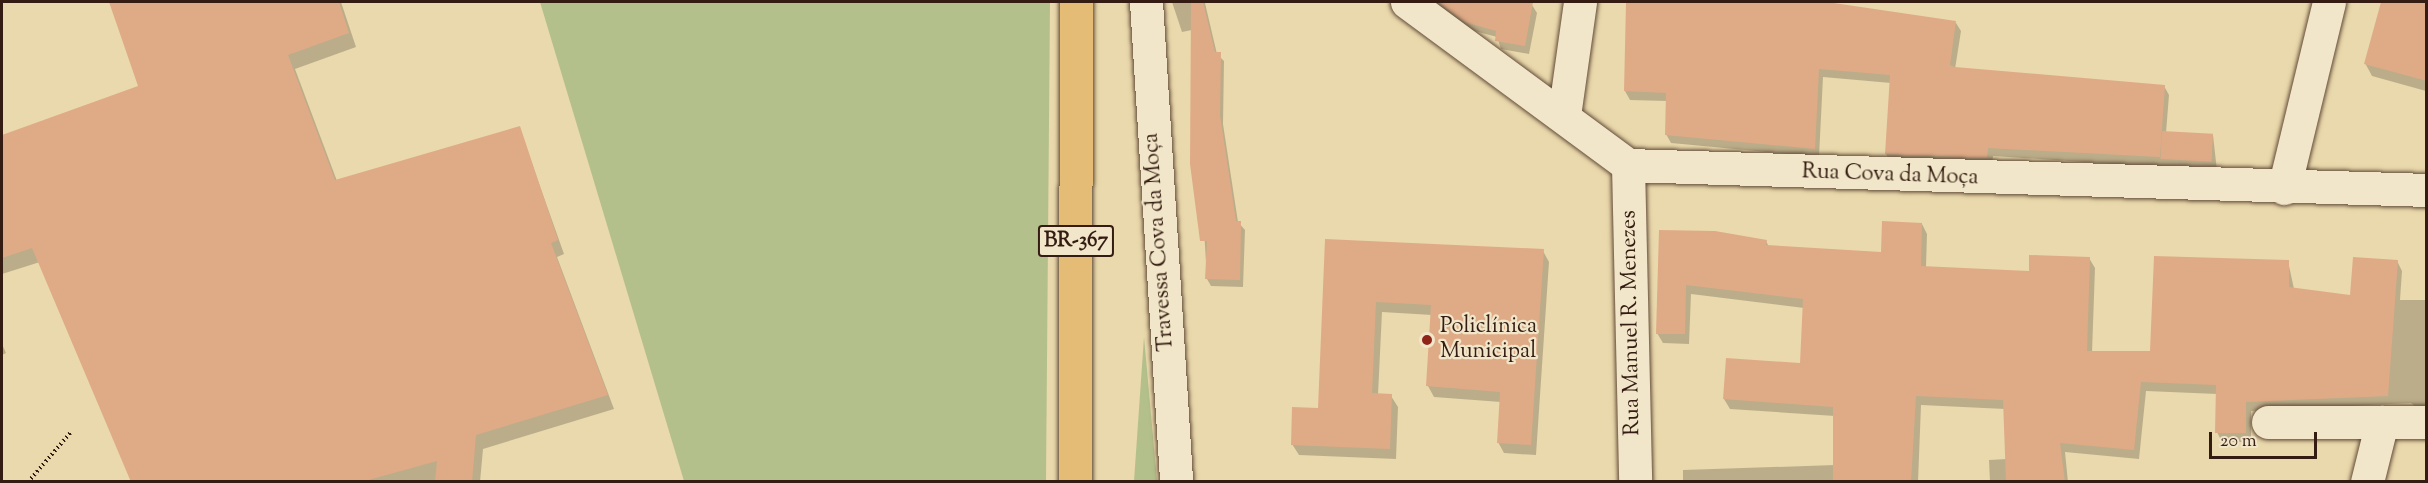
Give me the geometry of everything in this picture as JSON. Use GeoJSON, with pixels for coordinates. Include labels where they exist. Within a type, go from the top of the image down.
{"type":"FeatureCollection","features":[{"type":"Feature","properties":{"kind":"main road","name":"BR-367"},"geometry":{"type":"LineString","coordinates":[[1075,482],[1076,2]]}},
{"type":"Feature","properties":{"kind":"street","name":"Travessa Cova da Moça"},"geometry":{"type":"LineString","coordinates":[[1146,2],[1176,482]]}},
{"type":"Feature","properties":{"kind":"street"},"geometry":{"type":"LineString","coordinates":[[1407,2],[1628,165]]}},
{"type":"Feature","properties":{"kind":"street"},"geometry":{"type":"LineString","coordinates":[[1564,116],[1580,2]]}},
{"type":"Feature","properties":{"kind":"street"},"geometry":{"type":"LineString","coordinates":[[2284,188],[2329,2]]}},
{"type":"Feature","properties":{"kind":"street","name":"Rua Cova da Moça"},"geometry":{"type":"LineString","coordinates":[[1628,165],[2284,188],[2427,190]]}},
{"type":"Feature","properties":{"kind":"street","name":"Rua Manuel R. Menezes"},"geometry":{"type":"LineString","coordinates":[[1628,165],[1635,482]]}},
{"type":"Feature","properties":{"kind":"street"},"geometry":{"type":"LineString","coordinates":[[2268,422],[2427,422]]}},
{"type":"Feature","properties":{"kind":"street"},"geometry":{"type":"LineString","coordinates":[[2367,482],[2382,422]]}},
{"type":"Feature","properties":{"kind":"path"},"geometry":{"type":"LineString","coordinates":[[28,482],[71,432]]}},
{"type":"Feature","properties":{"kind":"green space"},"geometry":{"type":"Polygon","coordinates":[[[540,2],[1050,2],[1046,481],[684,481],[540,2]]]}},
{"type":"Feature","properties":{"kind":"green space"},"geometry":{"type":"Polygon","coordinates":[[[1144,337],[1157,481],[1134,481],[1144,337]]]}},
{"type":"Feature","properties":{"kind":"building"},"geometry":{"type":"Polygon","coordinates":[[[109,2],[339,2],[349,33],[288,55],[335,180],[520,126],[558,240],[551,243],[608,395],[476,435],[472,482],[435,482],[437,461],[361,482],[131,482],[32,248],[2,258],[2,135],[138,86],[109,2]]]}},
{"type":"Feature","properties":{"kind":"building"},"geometry":{"type":"Polygon","coordinates":[[[1191,2],[1203,2],[1215,52],[1221,52],[1220,115],[1236,221],[1241,221],[1240,280],[1205,279],[1207,241],[1200,241],[1190,164],[1191,2]]]}},
{"type":"Feature","properties":{"kind":"building"},"geometry":{"type":"Polygon","coordinates":[[[1438,2],[1533,2],[1525,46],[1495,41],[1496,31],[1465,22],[1438,2]]]}},
{"type":"Feature","properties":{"kind":"building"},"geometry":{"type":"Polygon","coordinates":[[[1626,2],[1827,2],[1956,21],[1950,65],[1955,67],[2165,85],[2160,157],[1988,148],[1987,158],[1885,154],[1890,75],[1819,69],[1815,149],[1665,135],[1666,93],[1624,91],[1626,2]]]}},
{"type":"Feature","properties":{"kind":"building"},"geometry":{"type":"Polygon","coordinates":[[[2381,2],[2427,2],[2427,81],[2364,64],[2381,2]]]}},
{"type":"Feature","properties":{"kind":"building"},"geometry":{"type":"Polygon","coordinates":[[[2162,131],[2213,134],[2211,162],[2161,159],[2162,131]]]}},
{"type":"Feature","properties":{"kind":"building"},"geometry":{"type":"Polygon","coordinates":[[[1882,221],[1922,223],[1921,266],[2029,271],[2029,255],[2090,257],[2087,351],[2150,351],[2154,256],[2289,260],[2289,287],[2350,295],[2353,257],[2398,260],[2388,396],[2246,402],[2246,433],[2215,433],[2216,385],[2141,382],[2134,450],[2060,443],[2065,482],[2006,482],[2003,400],[1916,396],[1911,482],[1833,482],[1833,407],[1723,399],[1726,358],[1800,363],[1803,299],[1686,285],[1685,334],[1656,334],[1659,230],[1715,231],[1767,240],[1766,245],[1881,252],[1882,221]]]}},
{"type":"Feature","properties":{"kind":"building"},"geometry":{"type":"Polygon","coordinates":[[[1325,239],[1544,249],[1531,445],[1497,443],[1500,392],[1426,386],[1431,305],[1376,302],[1372,393],[1392,394],[1390,449],[1291,445],[1292,407],[1318,408],[1325,239]]]}},
{"type":"Feature","properties":{"kind":"place","name":"Policlínica Municipal"},"geometry":{"type":"Point","coordinates":[1427,340]}}]}
